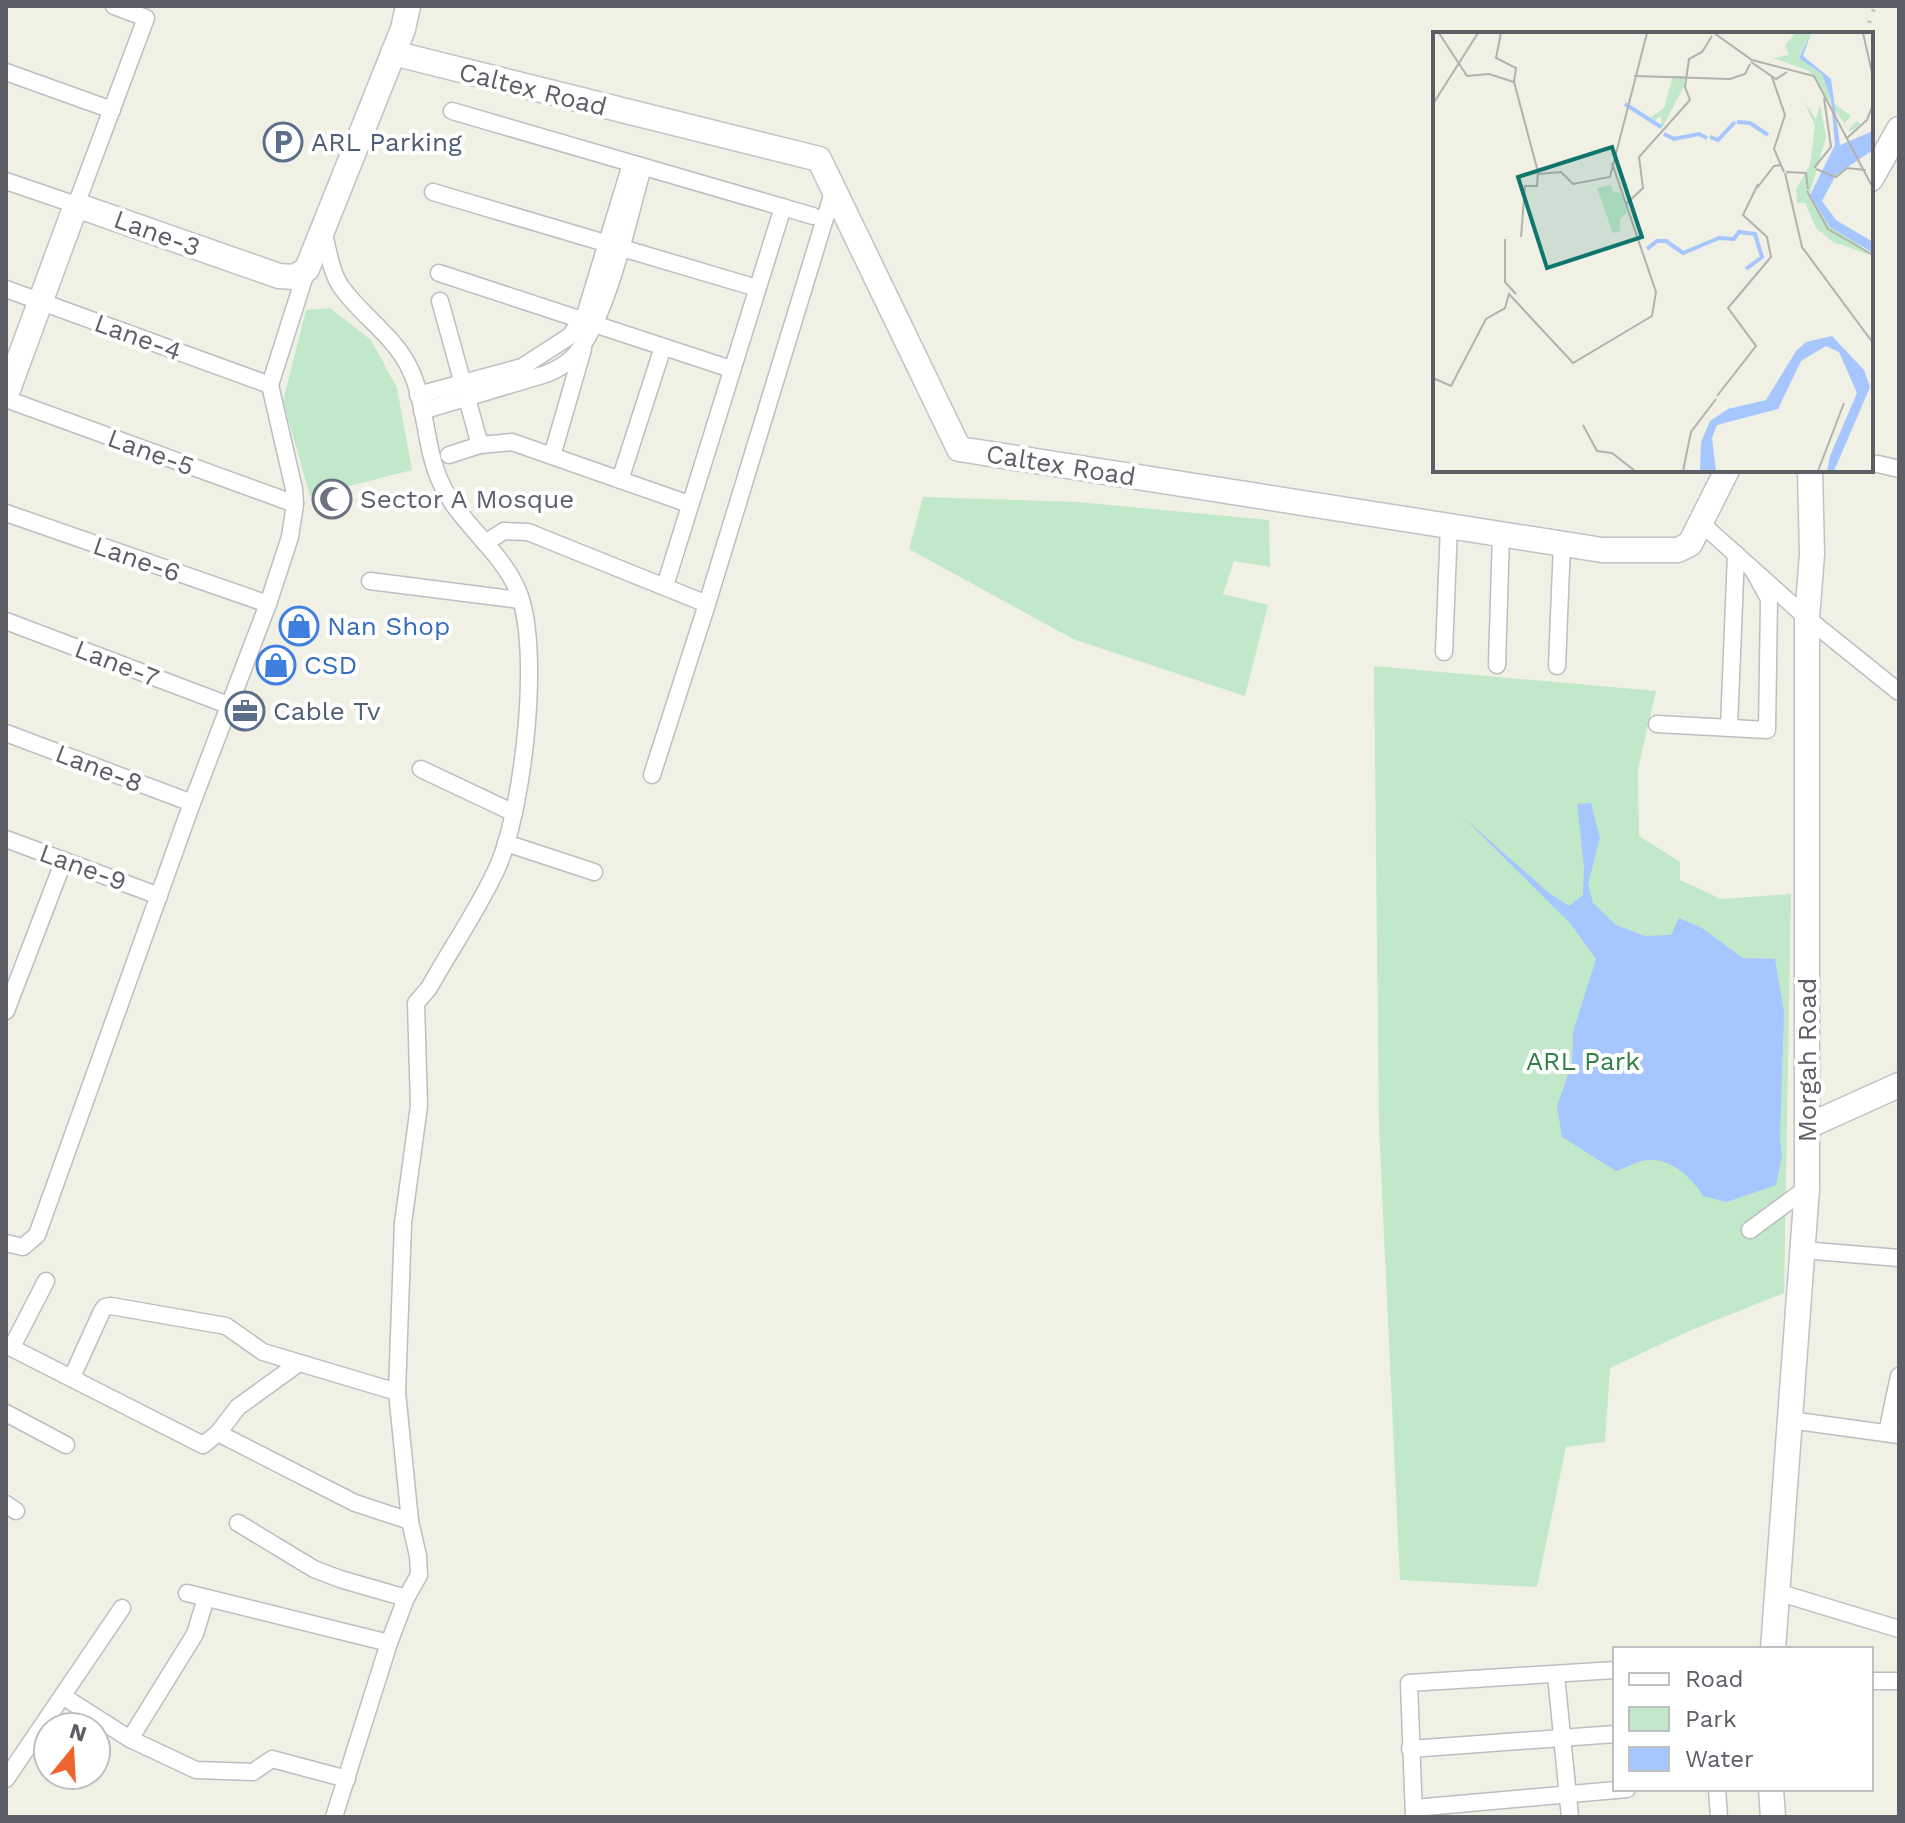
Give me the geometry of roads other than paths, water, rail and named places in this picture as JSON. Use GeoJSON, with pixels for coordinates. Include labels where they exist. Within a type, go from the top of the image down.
{"type":"FeatureCollection","features":[{"type":"Feature","properties":{"kind":"street"},"geometry":{"type":"LineString","coordinates":[[6,397],[146,18],[114,6]]}},
{"type":"Feature","properties":{"kind":"street"},"geometry":{"type":"LineString","coordinates":[[6,1243],[23,1247],[37,1235],[290,537],[295,504],[270,385],[307,269],[403,29],[408,6]]}},
{"type":"Feature","properties":{"kind":"street","name":"Caltex Road"},"geometry":{"type":"LineString","coordinates":[[393,53],[819,159],[959,449],[1602,550],[1678,550],[1690,544],[1726,472]]}},
{"type":"Feature","properties":{"kind":"street"},"geometry":{"type":"LineString","coordinates":[[6,72],[112,110]]}},
{"type":"Feature","properties":{"kind":"street"},"geometry":{"type":"LineString","coordinates":[[452,111],[813,216]]}},
{"type":"Feature","properties":{"kind":"street"},"geometry":{"type":"LineString","coordinates":[[1873,175],[1899,129]]}},
{"type":"Feature","properties":{"kind":"street"},"geometry":{"type":"LineString","coordinates":[[552,456],[637,166]]}},
{"type":"Feature","properties":{"kind":"street","name":"Lane-3"},"geometry":{"type":"LineString","coordinates":[[6,181],[279,276],[295,277],[307,269]]}},
{"type":"Feature","properties":{"kind":"street"},"geometry":{"type":"LineString","coordinates":[[652,775],[834,189]]}},
{"type":"Feature","properties":{"kind":"street"},"geometry":{"type":"LineString","coordinates":[[433,192],[757,288]]}},
{"type":"Feature","properties":{"kind":"street"},"geometry":{"type":"LineString","coordinates":[[665,586],[783,207]]}},
{"type":"Feature","properties":{"kind":"street"},"geometry":{"type":"LineString","coordinates":[[323,231],[340,286],[399,350],[410,370],[437,476],[449,501],[503,564],[520,600],[530,662],[521,781],[498,867],[429,988],[416,1003],[419,1106],[403,1223],[397,1392],[410,1521],[419,1575],[406,1598],[389,1643],[334,1817]]}},
{"type":"Feature","properties":{"kind":"street"},"geometry":{"type":"LineString","coordinates":[[439,273],[731,369]]}},
{"type":"Feature","properties":{"kind":"street","name":"Lane-4"},"geometry":{"type":"LineString","coordinates":[[6,289],[270,385]]}},
{"type":"Feature","properties":{"kind":"street"},"geometry":{"type":"LineString","coordinates":[[440,301],[480,445]]}},
{"type":"Feature","properties":{"kind":"street"},"geometry":{"type":"LineString","coordinates":[[466,390],[536,360],[589,322]]}},
{"type":"Feature","properties":{"kind":"street"},"geometry":{"type":"LineString","coordinates":[[420,403],[561,368],[584,344]]}},
{"type":"Feature","properties":{"kind":"street"},"geometry":{"type":"LineString","coordinates":[[620,480],[663,347]]}},
{"type":"Feature","properties":{"kind":"street","name":"Lane-5"},"geometry":{"type":"LineString","coordinates":[[6,397],[295,504]]}},
{"type":"Feature","properties":{"kind":"street"},"geometry":{"type":"LineString","coordinates":[[449,455],[480,445],[512,442],[689,504]]}},
{"type":"Feature","properties":{"kind":"street"},"geometry":{"type":"LineString","coordinates":[[1878,464],[1899,469]]}},
{"type":"Feature","properties":{"kind":"street","name":"Morgah Road"},"geometry":{"type":"LineString","coordinates":[[1773,1647],[1807,1188],[1807,618],[1812,554],[1810,472]]}},
{"type":"Feature","properties":{"kind":"street","name":"Lane-6"},"geometry":{"type":"LineString","coordinates":[[6,513],[268,604]]}},
{"type":"Feature","properties":{"kind":"street"},"geometry":{"type":"LineString","coordinates":[[1702,524],[1807,618],[1899,692]]}},
{"type":"Feature","properties":{"kind":"street"},"geometry":{"type":"LineString","coordinates":[[1444,652],[1449,526]]}},
{"type":"Feature","properties":{"kind":"street"},"geometry":{"type":"LineString","coordinates":[[485,543],[504,531],[528,532],[707,604]]}},
{"type":"Feature","properties":{"kind":"street"},"geometry":{"type":"LineString","coordinates":[[1497,665],[1501,534]]}},
{"type":"Feature","properties":{"kind":"street"},"geometry":{"type":"LineString","coordinates":[[1557,666],[1562,543]]}},
{"type":"Feature","properties":{"kind":"street"},"geometry":{"type":"LineString","coordinates":[[1729,727],[1736,554]]}},
{"type":"Feature","properties":{"kind":"street"},"geometry":{"type":"LineString","coordinates":[[1657,724],[1767,730],[1769,599],[1753,570]]}},
{"type":"Feature","properties":{"kind":"street"},"geometry":{"type":"LineString","coordinates":[[370,581],[520,600]]}},
{"type":"Feature","properties":{"kind":"street","name":"Lane-7"},"geometry":{"type":"LineString","coordinates":[[6,621],[228,705]]}},
{"type":"Feature","properties":{"kind":"street","name":"Lane-8"},"geometry":{"type":"LineString","coordinates":[[6,733],[192,803]]}},
{"type":"Feature","properties":{"kind":"street"},"geometry":{"type":"LineString","coordinates":[[421,769],[514,813]]}},
{"type":"Feature","properties":{"kind":"street","name":"Lane-9"},"geometry":{"type":"LineString","coordinates":[[6,839],[159,896]]}},
{"type":"Feature","properties":{"kind":"street"},"geometry":{"type":"LineString","coordinates":[[506,843],[594,872]]}},
{"type":"Feature","properties":{"kind":"street"},"geometry":{"type":"LineString","coordinates":[[6,1011],[64,860]]}},
{"type":"Feature","properties":{"kind":"street"},"geometry":{"type":"LineString","coordinates":[[1808,1126],[1899,1085]]}},
{"type":"Feature","properties":{"kind":"street"},"geometry":{"type":"LineString","coordinates":[[1750,1230],[1807,1188]]}},
{"type":"Feature","properties":{"kind":"street"},"geometry":{"type":"LineString","coordinates":[[1802,1250],[1899,1258]]}},
{"type":"Feature","properties":{"kind":"street"},"geometry":{"type":"LineString","coordinates":[[46,1281],[9,1346],[198,1444],[209,1441],[238,1407],[299,1363]]}},
{"type":"Feature","properties":{"kind":"street"},"geometry":{"type":"LineString","coordinates":[[72,1377],[102,1311],[111,1306],[226,1326],[263,1352],[397,1392]]}},
{"type":"Feature","properties":{"kind":"street"},"geometry":{"type":"LineString","coordinates":[[1790,1420],[1893,1434],[1899,1376]]}},
{"type":"Feature","properties":{"kind":"street"},"geometry":{"type":"LineString","coordinates":[[6,1413],[66,1445]]}},
{"type":"Feature","properties":{"kind":"street"},"geometry":{"type":"LineString","coordinates":[[218,1433],[355,1503],[410,1521]]}},
{"type":"Feature","properties":{"kind":"street"},"geometry":{"type":"LineString","coordinates":[[238,1523],[314,1569],[406,1598]]}},
{"type":"Feature","properties":{"kind":"street"},"geometry":{"type":"LineString","coordinates":[[1777,1592],[1899,1629]]}},
{"type":"Feature","properties":{"kind":"street"},"geometry":{"type":"LineString","coordinates":[[187,1593],[389,1643]]}},
{"type":"Feature","properties":{"kind":"street"},"geometry":{"type":"LineString","coordinates":[[130,1739],[195,1634],[206,1598]]}},
{"type":"Feature","properties":{"kind":"street"},"geometry":{"type":"LineString","coordinates":[[6,1779],[122,1608]]}},
{"type":"Feature","properties":{"kind":"street"},"geometry":{"type":"LineString","coordinates":[[1613,1670],[1409,1683],[1414,1813],[1613,1790]]}},
{"type":"Feature","properties":{"kind":"street"},"geometry":{"type":"LineString","coordinates":[[1556,1675],[1570,1817]]}},
{"type":"Feature","properties":{"kind":"street"},"geometry":{"type":"LineString","coordinates":[[1873,1681],[1899,1681]]}},
{"type":"Feature","properties":{"kind":"street"},"geometry":{"type":"LineString","coordinates":[[64,1697],[130,1739],[196,1770],[253,1772],[272,1759],[347,1779]]}},
{"type":"Feature","properties":{"kind":"street"},"geometry":{"type":"LineString","coordinates":[[1410,1749],[1613,1734]]}},
{"type":"Feature","properties":{"kind":"street"},"geometry":{"type":"LineString","coordinates":[[1717,1791],[1719,1817]]}},
{"type":"Feature","properties":{"kind":"street"},"geometry":{"type":"LineString","coordinates":[[1771,1791],[1773,1817]]}},
{"type":"Feature","properties":{"kind":"water"},"geometry":{"type":"Polygon","coordinates":[[[1591,803],[1600,838],[1588,884],[1593,903],[1616,925],[1645,936],[1671,935],[1679,918],[1702,928],[1743,958],[1775,959],[1784,1012],[1782,1157],[1776,1185],[1727,1202],[1703,1196],[1687,1176],[1672,1165],[1655,1160],[1643,1161],[1616,1171],[1562,1137],[1557,1106],[1572,1064],[1573,1032],[1596,959],[1570,923],[1462,816],[1549,893],[1569,906],[1583,895],[1584,867],[1577,804],[1591,803]]]}},
{"type":"Feature","properties":{"kind":"railway"},"geometry":{"type":"LineString","coordinates":[[1866,32],[1875,6]]}},
{"type":"Feature","properties":{"kind":"place","name":"ARL Parking"},"geometry":{"type":"Point","coordinates":[283,142]}},
{"type":"Feature","properties":{"kind":"place","name":"Sector A Mosque"},"geometry":{"type":"Point","coordinates":[332,499]}},
{"type":"Feature","properties":{"kind":"place","name":"Nan Shop"},"geometry":{"type":"Point","coordinates":[299,626]}},
{"type":"Feature","properties":{"kind":"place","name":"CSD"},"geometry":{"type":"Point","coordinates":[276,665]}},
{"type":"Feature","properties":{"kind":"place","name":"Cable Tv"},"geometry":{"type":"Point","coordinates":[245,711]}},
{"type":"Feature","properties":{"kind":"park label","name":"ARL Park"},"geometry":{"type":"Point","coordinates":[1583,1061]}}]}
